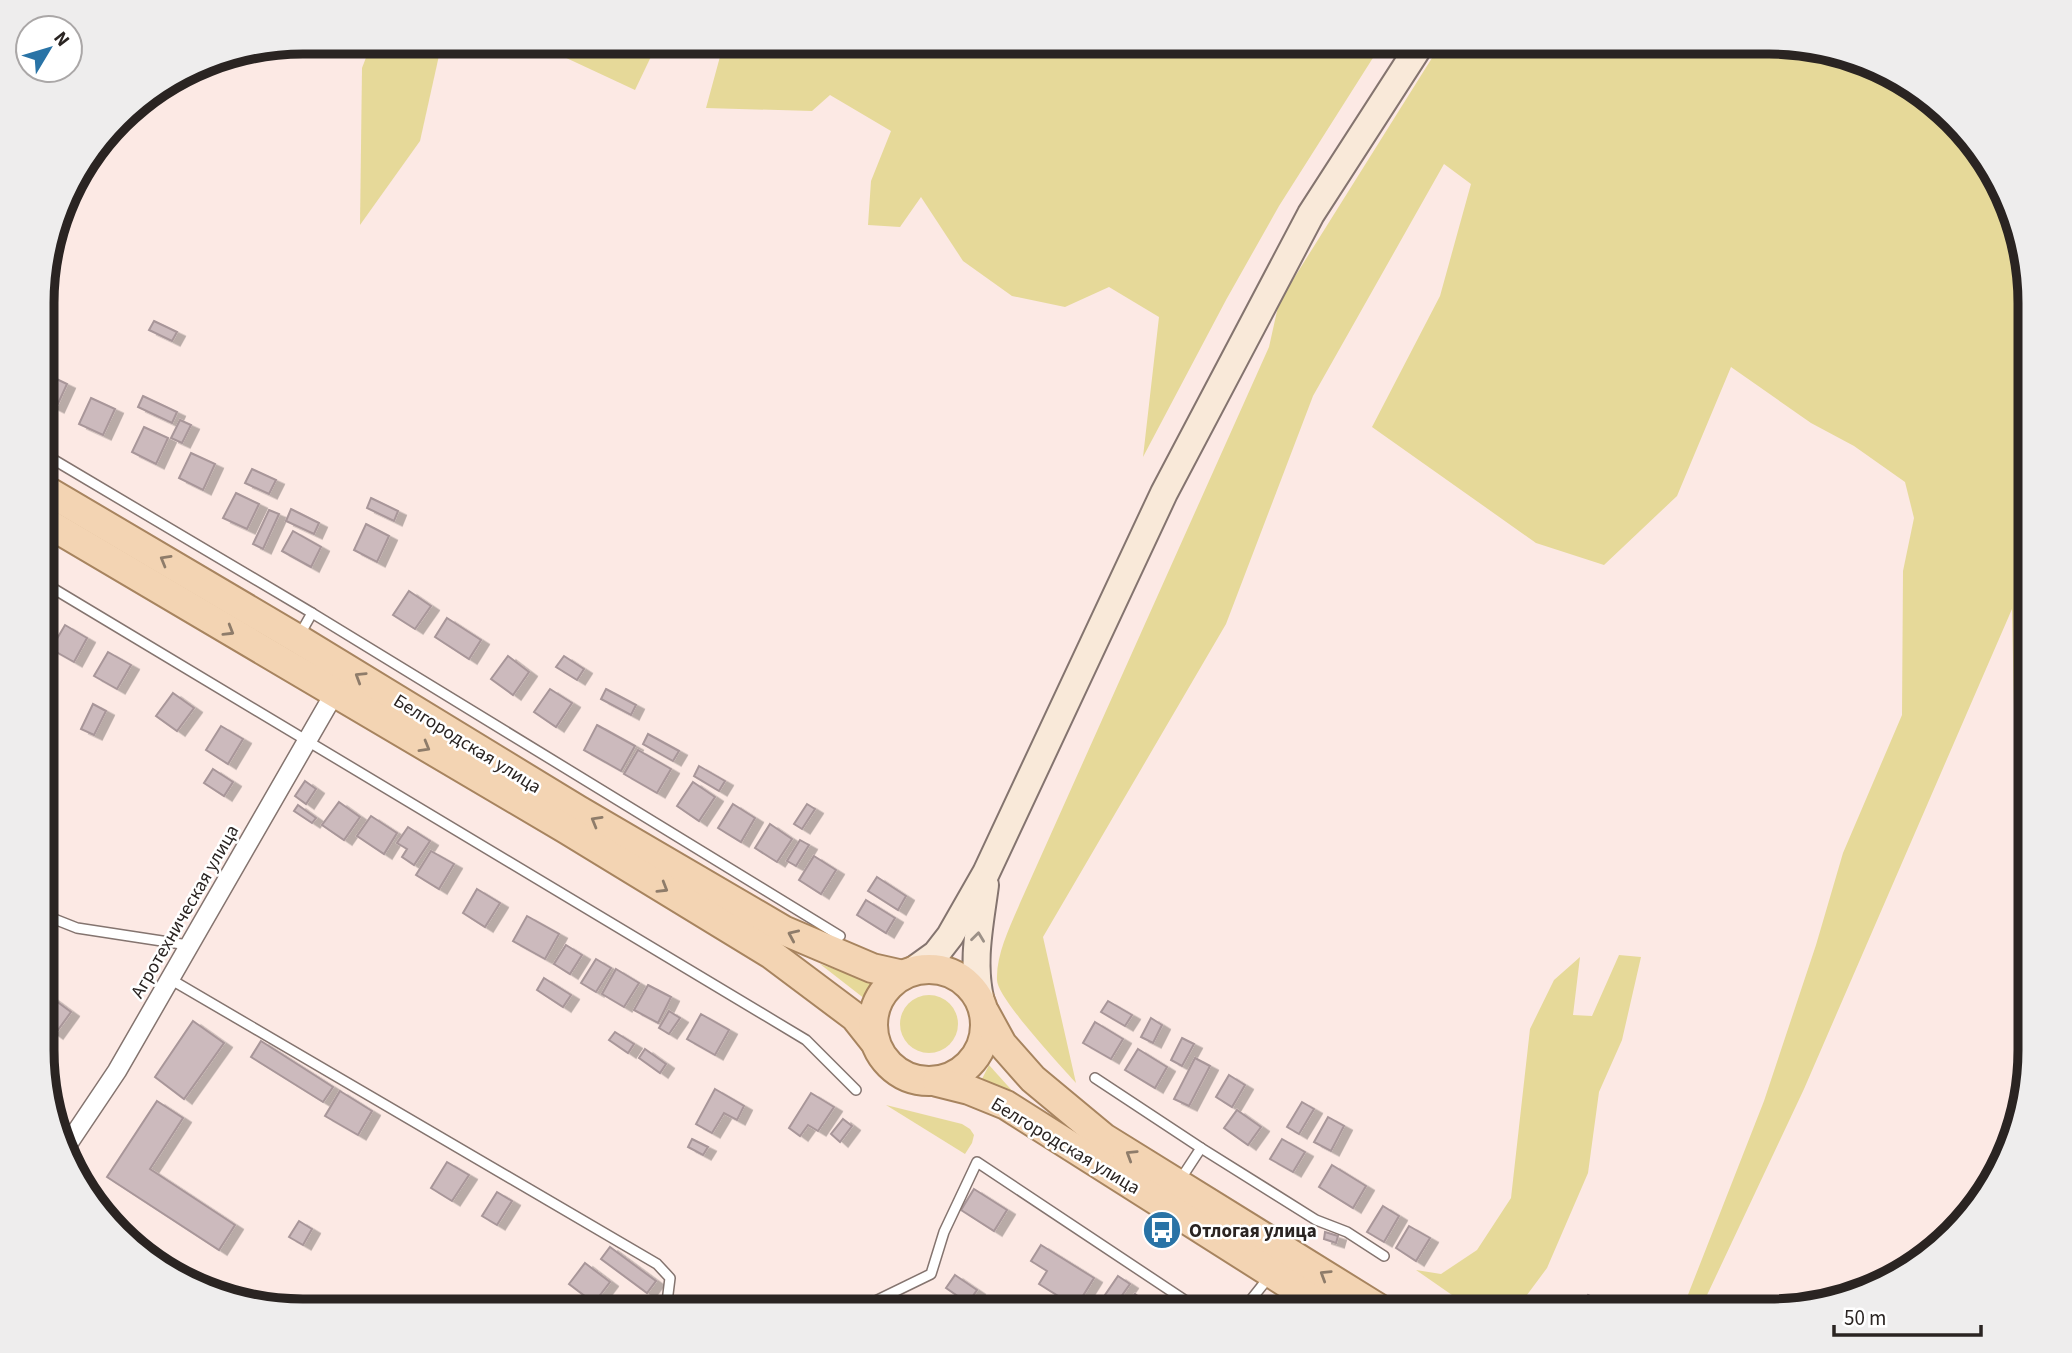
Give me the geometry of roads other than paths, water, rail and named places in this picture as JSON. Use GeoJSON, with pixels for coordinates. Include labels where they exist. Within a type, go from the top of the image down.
{"type":"FeatureCollection","features":[{"type":"Feature","properties":{"kind":"main road"},"geometry":{"type":"LineString","coordinates":[[986,873],[976,948],[977,985],[985,1029],[977,1054],[968,1066],[937,1082],[917,1081],[899,1073],[884,1061],[874,1041],[872,1022],[882,993],[936,954],[986,873],[1183,456],[1311,214],[1414,54]]}},
{"type":"Feature","properties":{"kind":"main road","name":"Белгородская улица"},"geometry":{"type":"LineString","coordinates":[[54,495],[298,639],[578,810],[785,931],[872,968],[907,973]]}},
{"type":"Feature","properties":{"kind":"main road","name":"Белгородская улица"},"geometry":{"type":"LineString","coordinates":[[54,527],[566,829],[771,954],[855,1017],[874,1041]]}},
{"type":"Feature","properties":{"kind":"main road"},"geometry":{"type":"LineString","coordinates":[[907,973],[925,969],[955,976],[974,990],[983,1007]]}},
{"type":"Feature","properties":{"kind":"main road","name":"Белгородская улица"},"geometry":{"type":"LineString","coordinates":[[983,1007],[1002,1044],[1033,1079],[1104,1138],[1364,1299]]}},
{"type":"Feature","properties":{"kind":"main road","name":"Белгородская улица"},"geometry":{"type":"LineString","coordinates":[[937,1082],[969,1090],[1006,1105],[1312,1299]]}},
{"type":"Feature","properties":{"kind":"street","name":"Агротехническая улица"},"geometry":{"type":"LineString","coordinates":[[71,1140],[117,1071],[334,694]]}},
{"type":"Feature","properties":{"kind":"lane"},"geometry":{"type":"LineString","coordinates":[[54,460],[312,613],[840,936]]}},
{"type":"Feature","properties":{"kind":"lane"},"geometry":{"type":"LineString","coordinates":[[54,589],[806,1040],[856,1090]]}},
{"type":"Feature","properties":{"kind":"lane"},"geometry":{"type":"LineString","coordinates":[[298,639],[312,613]]}},
{"type":"Feature","properties":{"kind":"lane"},"geometry":{"type":"LineString","coordinates":[[54,919],[77,928],[188,945]]}},
{"type":"Feature","properties":{"kind":"lane"},"geometry":{"type":"LineString","coordinates":[[170,979],[657,1264],[670,1278],[667,1299]]}},
{"type":"Feature","properties":{"kind":"lane"},"geometry":{"type":"LineString","coordinates":[[1094,1078],[1316,1220],[1347,1232],[1384,1256]]}},
{"type":"Feature","properties":{"kind":"lane"},"geometry":{"type":"LineString","coordinates":[[1178,1184],[1201,1148]]}},
{"type":"Feature","properties":{"kind":"lane"},"geometry":{"type":"LineString","coordinates":[[880,1299],[931,1274],[944,1232],[977,1162],[1183,1299]]}},
{"type":"Feature","properties":{"kind":"lane"},"geometry":{"type":"LineString","coordinates":[[1251,1299],[1272,1273]]}},
{"type":"Feature","properties":{"kind":"place","name":"Отлогая улица"},"geometry":{"type":"Point","coordinates":[1162,1230]}}]}
